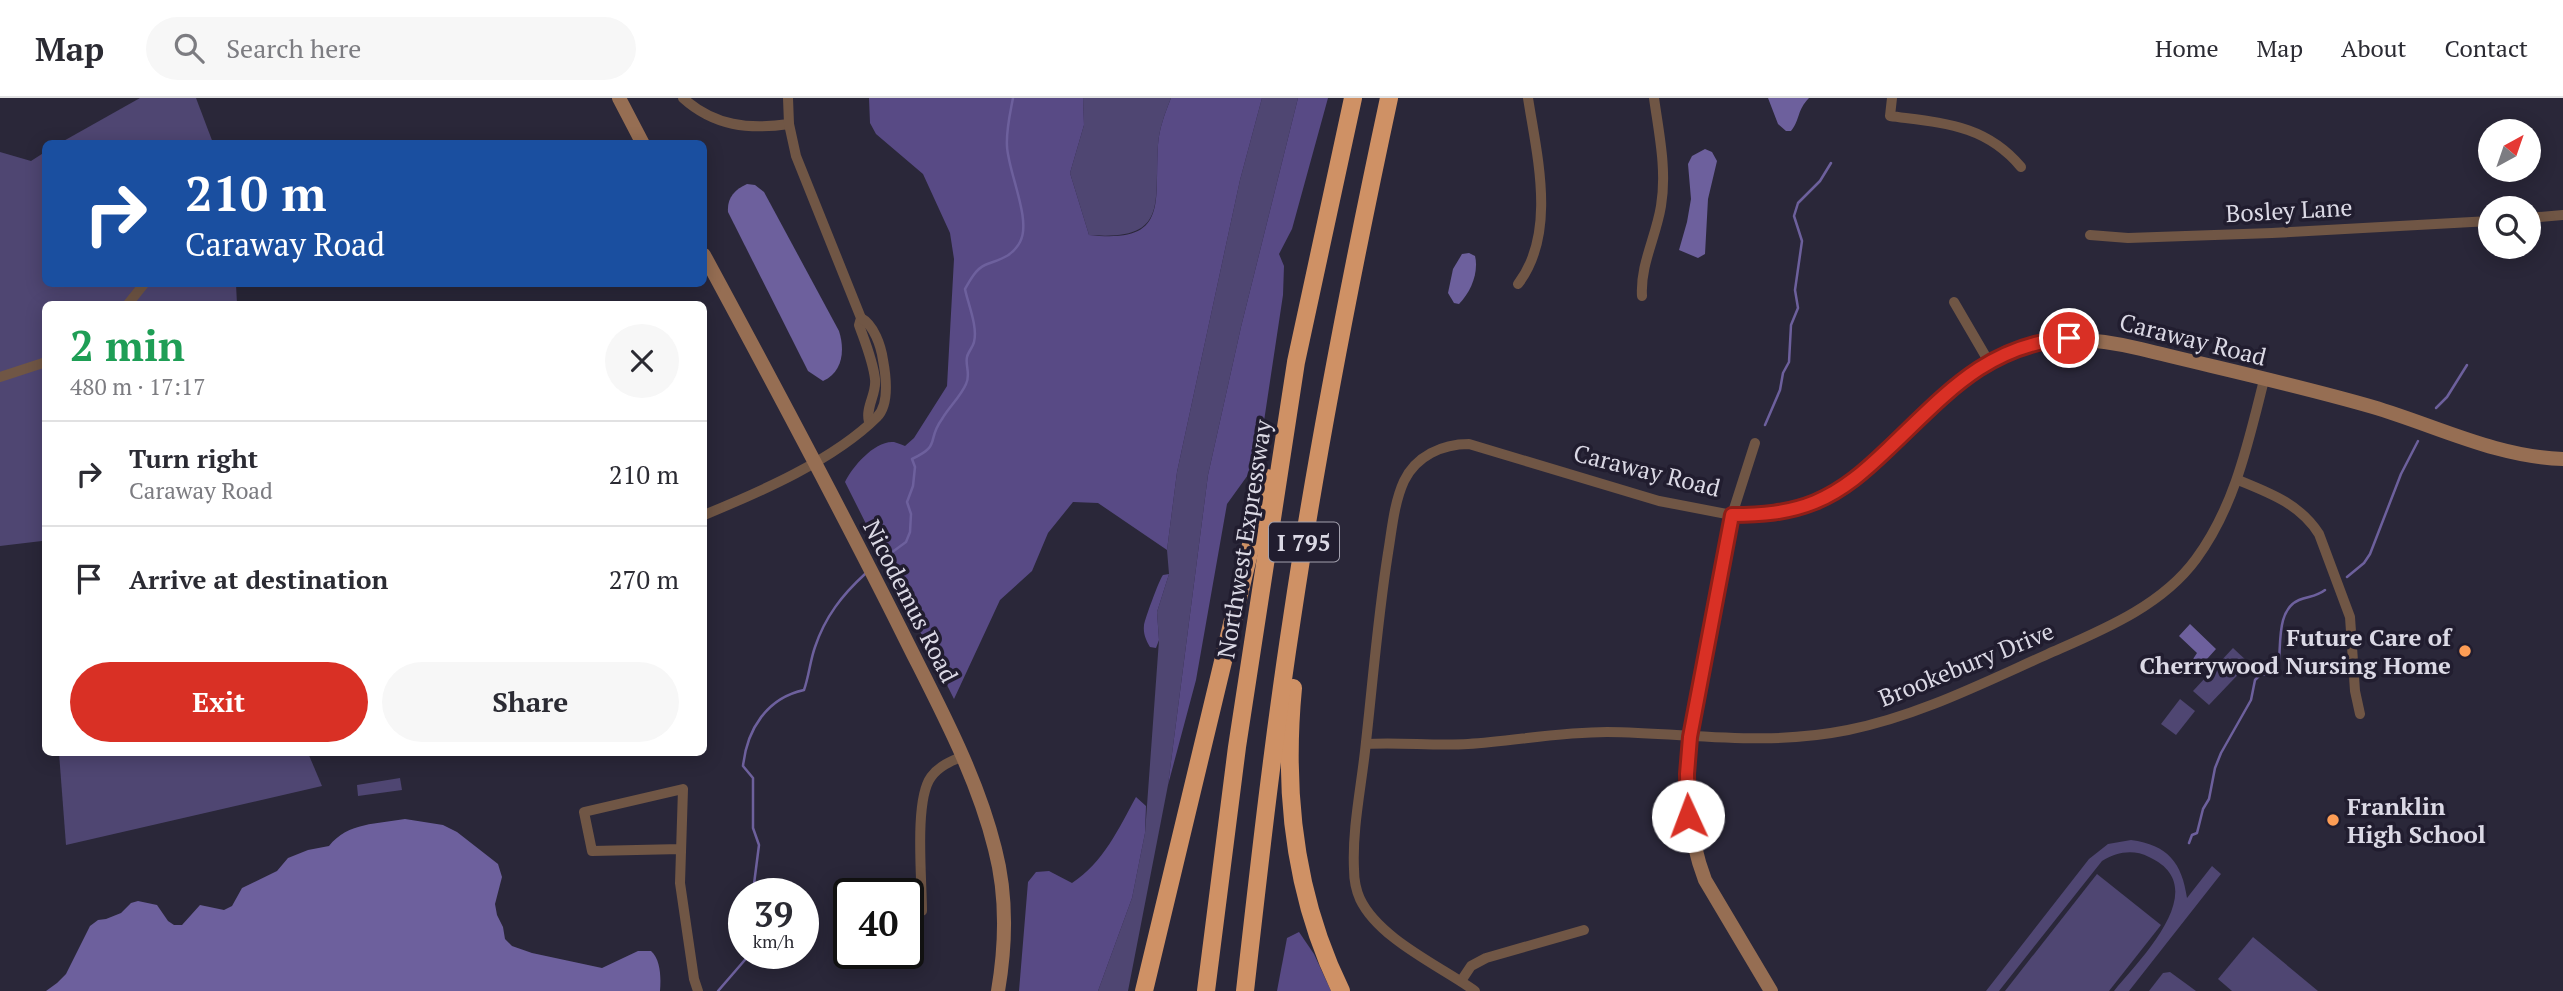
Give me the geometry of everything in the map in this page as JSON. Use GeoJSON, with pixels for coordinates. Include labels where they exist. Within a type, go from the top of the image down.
{"type":"FeatureCollection","features":[{"type":"Feature","properties":{"kind":"highway","name":"Northwest Expressway"},"geometry":{"type":"LineString","coordinates":[[1206,991],[1237,747],[1296,362],[1353,98]]}},
{"type":"Feature","properties":{"kind":"highway","name":"I 795"},"geometry":{"type":"LineString","coordinates":[[1244,991],[1273,752],[1308,518],[1389,98]]}},
{"type":"Feature","properties":{"kind":"highway"},"geometry":{"type":"LineString","coordinates":[[1144,991],[1296,362]]}},
{"type":"Feature","properties":{"kind":"highway"},"geometry":{"type":"LineString","coordinates":[[1308,518],[1302,617],[1290,725],[1290,809],[1305,895],[1322,948],[1341,991]]}},
{"type":"Feature","properties":{"kind":"street"},"geometry":{"type":"LineString","coordinates":[[619,98],[641,140]]}},
{"type":"Feature","properties":{"kind":"street"},"geometry":{"type":"LineString","coordinates":[[683,98],[703,113],[735,126],[754,128],[789,124]]}},
{"type":"Feature","properties":{"kind":"street"},"geometry":{"type":"LineString","coordinates":[[707,514],[815,462],[846,444],[877,417],[883,405],[886,381],[882,352],[869,322],[861,318],[802,172],[789,124],[788,98]]}},
{"type":"Feature","properties":{"kind":"street"},"geometry":{"type":"LineString","coordinates":[[1518,284],[1528,271],[1533,257],[1540,211],[1540,186],[1528,98]]}},
{"type":"Feature","properties":{"kind":"street"},"geometry":{"type":"LineString","coordinates":[[1642,296],[1641,282],[1656,228],[1663,186],[1663,165],[1654,98]]}},
{"type":"Feature","properties":{"kind":"street"},"geometry":{"type":"LineString","coordinates":[[1892,98],[1890,116],[1948,124],[1981,134],[2008,151],[2021,167]]}},
{"type":"Feature","properties":{"kind":"street"},"geometry":{"type":"LineString","coordinates":[[2541,217],[2563,215]]}},
{"type":"Feature","properties":{"kind":"street","name":"Bosley Lane"},"geometry":{"type":"LineString","coordinates":[[2090,234],[2127,238],[2478,222]]}},
{"type":"Feature","properties":{"kind":"street","name":"Nicodemus Road"},"geometry":{"type":"LineString","coordinates":[[707,261],[815,462],[963,756],[989,826],[1001,879],[1004,944],[998,991]]}},
{"type":"Feature","properties":{"kind":"street"},"geometry":{"type":"LineString","coordinates":[[130,301],[142,287]]}},
{"type":"Feature","properties":{"kind":"street"},"geometry":{"type":"LineString","coordinates":[[1954,302],[1989,362]]}},
{"type":"Feature","properties":{"kind":"street","name":"Caraway Road"},"geometry":{"type":"LineString","coordinates":[[1475,991],[1385,930],[1370,915],[1360,898],[1353,866],[1379,610],[1395,511],[1405,480],[1420,459],[1440,448],[1469,444],[1659,501],[1732,515],[1785,512],[1834,493],[1870,466],[1944,396],[1989,362],[2037,343],[2069,338],[2113,342],[2373,407],[2499,450],[2540,458],[2563,459]]}},
{"type":"Feature","properties":{"kind":"street"},"geometry":{"type":"LineString","coordinates":[[0,377],[42,363]]}},
{"type":"Feature","properties":{"kind":"street","name":"Brookebury Drive"},"geometry":{"type":"LineString","coordinates":[[1366,744],[1466,744],[1608,732],[1724,740],[1774,739],[1848,730],[1915,713],[2104,630],[2159,594],[2193,562],[2212,534],[2238,480],[2264,380]]}},
{"type":"Feature","properties":{"kind":"street"},"geometry":{"type":"LineString","coordinates":[[1755,443],[1732,515],[1690,737],[1688,806],[1698,862],[1713,896],[1768,990]]}},
{"type":"Feature","properties":{"kind":"street"},"geometry":{"type":"LineString","coordinates":[[2238,480],[2294,506],[2312,523],[2319,534],[2350,617],[2355,691],[2360,714]]}},
{"type":"Feature","properties":{"kind":"street"},"geometry":{"type":"LineString","coordinates":[[922,878],[925,788],[937,769],[963,756]]}},
{"type":"Feature","properties":{"kind":"street"},"geometry":{"type":"LineString","coordinates":[[681,849],[592,851],[584,812],[683,789],[680,883],[698,991]]}},
{"type":"Feature","properties":{"kind":"street"},"geometry":{"type":"LineString","coordinates":[[1461,981],[1471,966],[1486,958],[1584,930]]}},
{"type":"Feature","properties":{"kind":"shaded area"},"geometry":{"type":"Polygon","coordinates":[[[140,98],[196,98],[212,140],[65,140],[140,98]]]}},
{"type":"Feature","properties":{"kind":"shaded area"},"geometry":{"type":"Polygon","coordinates":[[[869,98],[1083,98],[1084,125],[1070,173],[1089,235],[1115,236],[1133,233],[1145,226],[1152,215],[1156,201],[1159,139],[1171,98],[1262,98],[1240,180],[1177,472],[1167,550],[1098,503],[1073,502],[1048,533],[1032,571],[1000,600],[954,699],[845,482],[859,462],[879,445],[894,442],[905,446],[914,438],[947,386],[954,259],[950,233],[923,174],[876,134],[870,123],[869,98]]]}},
{"type":"Feature","properties":{"kind":"shaded area"},"geometry":{"type":"Polygon","coordinates":[[[1083,98],[1171,98],[1159,139],[1156,201],[1152,215],[1145,225],[1133,232],[1089,235],[1070,173],[1084,125],[1083,98]]]}},
{"type":"Feature","properties":{"kind":"shaded area"},"geometry":{"type":"Polygon","coordinates":[[[1262,98],[1298,98],[1241,327],[1208,475],[1168,785],[1128,991],[1098,991],[1132,898],[1145,833],[1159,640],[1157,612],[1169,574],[1167,550],[1177,472],[1240,180],[1262,98]]]}},
{"type":"Feature","properties":{"kind":"shaded area"},"geometry":{"type":"Polygon","coordinates":[[[1298,98],[1328,98],[1292,229],[1279,254],[1284,266],[1283,295],[1258,461],[1227,504],[1196,680],[1168,785],[1208,475],[1241,327],[1298,98]]]}},
{"type":"Feature","properties":{"kind":"shaded area"},"geometry":{"type":"Polygon","coordinates":[[[1768,98],[1809,98],[1794,127],[1791,131],[1786,131],[1778,124],[1768,98]]]}},
{"type":"Feature","properties":{"kind":"shaded area"},"geometry":{"type":"Polygon","coordinates":[[[1705,149],[1712,152],[1717,161],[1708,199],[1705,254],[1698,258],[1679,250],[1691,199],[1688,164],[1692,156],[1705,149]]]}},
{"type":"Feature","properties":{"kind":"shaded area"},"geometry":{"type":"Polygon","coordinates":[[[0,152],[31,161],[42,154],[42,287],[236,287],[237,301],[42,301],[42,541],[0,546],[0,152]]]}},
{"type":"Feature","properties":{"kind":"shaded area"},"geometry":{"type":"Polygon","coordinates":[[[747,184],[755,185],[764,192],[839,331],[841,360],[835,372],[823,381],[808,371],[728,212],[732,195],[747,184]]]}},
{"type":"Feature","properties":{"kind":"shaded area"},"geometry":{"type":"Polygon","coordinates":[[[1462,254],[1475,256],[1476,262],[1473,281],[1459,304],[1454,303],[1448,293],[1453,269],[1462,254]]]}},
{"type":"Feature","properties":{"kind":"shaded area"},"geometry":{"type":"Polygon","coordinates":[[[1169,574],[1157,612],[1159,640],[1156,648],[1150,647],[1144,634],[1145,621],[1161,578],[1169,574]]]}},
{"type":"Feature","properties":{"kind":"shaded area"},"geometry":{"type":"Polygon","coordinates":[[[2190,624],[2216,649],[2198,669],[2191,662],[2197,653],[2179,636],[2190,624]]]}},
{"type":"Feature","properties":{"kind":"shaded area"},"geometry":{"type":"Polygon","coordinates":[[[2233,648],[2249,663],[2209,705],[2193,691],[2233,648]]]}},
{"type":"Feature","properties":{"kind":"shaded area"},"geometry":{"type":"Polygon","coordinates":[[[2180,699],[2195,711],[2176,735],[2161,724],[2180,699]]]}},
{"type":"Feature","properties":{"kind":"shaded area"},"geometry":{"type":"Polygon","coordinates":[[[59,756],[309,756],[322,786],[66,845],[59,756]]]}},
{"type":"Feature","properties":{"kind":"shaded area"},"geometry":{"type":"Polygon","coordinates":[[[400,778],[402,790],[358,796],[357,785],[400,778]]]}},
{"type":"Feature","properties":{"kind":"shaded area"},"geometry":{"type":"Polygon","coordinates":[[[1136,797],[1146,806],[1145,833],[1132,898],[1098,991],[1019,991],[1028,882],[1036,872],[1049,871],[1072,883],[1083,875],[1109,844],[1136,797]]]}},
{"type":"Feature","properties":{"kind":"shaded area"},"geometry":{"type":"Polygon","coordinates":[[[405,819],[443,825],[457,832],[498,864],[502,877],[495,904],[505,939],[512,946],[602,968],[638,951],[651,951],[659,964],[660,991],[46,991],[66,974],[90,926],[98,920],[121,913],[131,903],[138,901],[157,905],[168,921],[174,925],[182,925],[200,905],[224,910],[232,906],[242,888],[277,871],[288,858],[329,846],[354,828],[405,819]]]}},
{"type":"Feature","properties":{"kind":"shaded area"},"geometry":{"type":"Polygon","coordinates":[[[2131,840],[2155,846],[2171,858],[2181,875],[2187,898],[2212,866],[2221,874],[2129,991],[2114,991],[2166,924],[2174,904],[2175,886],[2167,870],[2149,857],[2131,852],[2113,855],[2102,861],[1999,991],[1986,991],[2089,859],[2108,844],[2131,840]]]}},
{"type":"Feature","properties":{"kind":"shaded area"},"geometry":{"type":"Polygon","coordinates":[[[2097,874],[2161,925],[2109,991],[2005,991],[2097,874]]]}},
{"type":"Feature","properties":{"kind":"shaded area"},"geometry":{"type":"Polygon","coordinates":[[[1299,932],[1314,954],[1331,991],[1277,991],[1287,938],[1299,932]]]}},
{"type":"Feature","properties":{"kind":"shaded area"},"geometry":{"type":"Polygon","coordinates":[[[2253,937],[2318,991],[2232,991],[2218,979],[2253,937]]]}},
{"type":"Feature","properties":{"kind":"shaded area"},"geometry":{"type":"Polygon","coordinates":[[[2170,972],[2196,991],[2149,991],[2163,973],[2170,972]]]}},
{"type":"Feature","properties":{"kind":"waterway"},"geometry":{"type":"LineString","coordinates":[[880,561],[906,542],[910,532],[911,514],[907,502],[913,486],[915,467],[912,459],[930,446],[937,426],[967,380],[967,357],[975,336],[965,289],[982,267],[1013,251],[1023,233],[1021,209],[1007,146],[1013,98]]}},
{"type":"Feature","properties":{"kind":"waterway"},"geometry":{"type":"LineString","coordinates":[[1765,425],[1789,362],[1791,325],[1798,308],[1795,290],[1802,241],[1794,216],[1798,203],[1820,181],[1831,163]]}},
{"type":"Feature","properties":{"kind":"waterway"},"geometry":{"type":"LineString","coordinates":[[2436,408],[2447,397],[2467,365]]}},
{"type":"Feature","properties":{"kind":"waterway"},"geometry":{"type":"LineString","coordinates":[[2347,577],[2364,563],[2370,554],[2401,474],[2418,441]]}},
{"type":"Feature","properties":{"kind":"waterway"},"geometry":{"type":"LineString","coordinates":[[755,878],[759,845],[753,828],[753,778],[743,766],[749,740],[754,728],[769,708],[779,700],[804,690],[813,652],[829,616],[865,574]]}},
{"type":"Feature","properties":{"kind":"waterway"},"geometry":{"type":"LineString","coordinates":[[2189,843],[2192,835],[2197,833],[2221,753],[2251,700],[2255,680],[2260,675],[2278,668],[2281,631],[2286,612],[2299,600],[2325,590]]}},
{"type":"Feature","properties":{"kind":"waterway"},"geometry":{"type":"LineString","coordinates":[[718,991],[737,969]]}},
{"type":"Feature","properties":{"kind":"place","name":"Future Care of Cherrywood Nursing Home"},"geometry":{"type":"Point","coordinates":[2465,651]}},
{"type":"Feature","properties":{"kind":"place","name":"Franklin High School"},"geometry":{"type":"Point","coordinates":[2333,820]}},
{"type":"Feature","properties":{"kind":"route"},"geometry":{"type":"LineString","coordinates":[[1688,816],[1690,737],[1732,515],[1794,510],[1834,493],[1870,466],[1970,374],[2018,348],[2069,338]]}}]}
